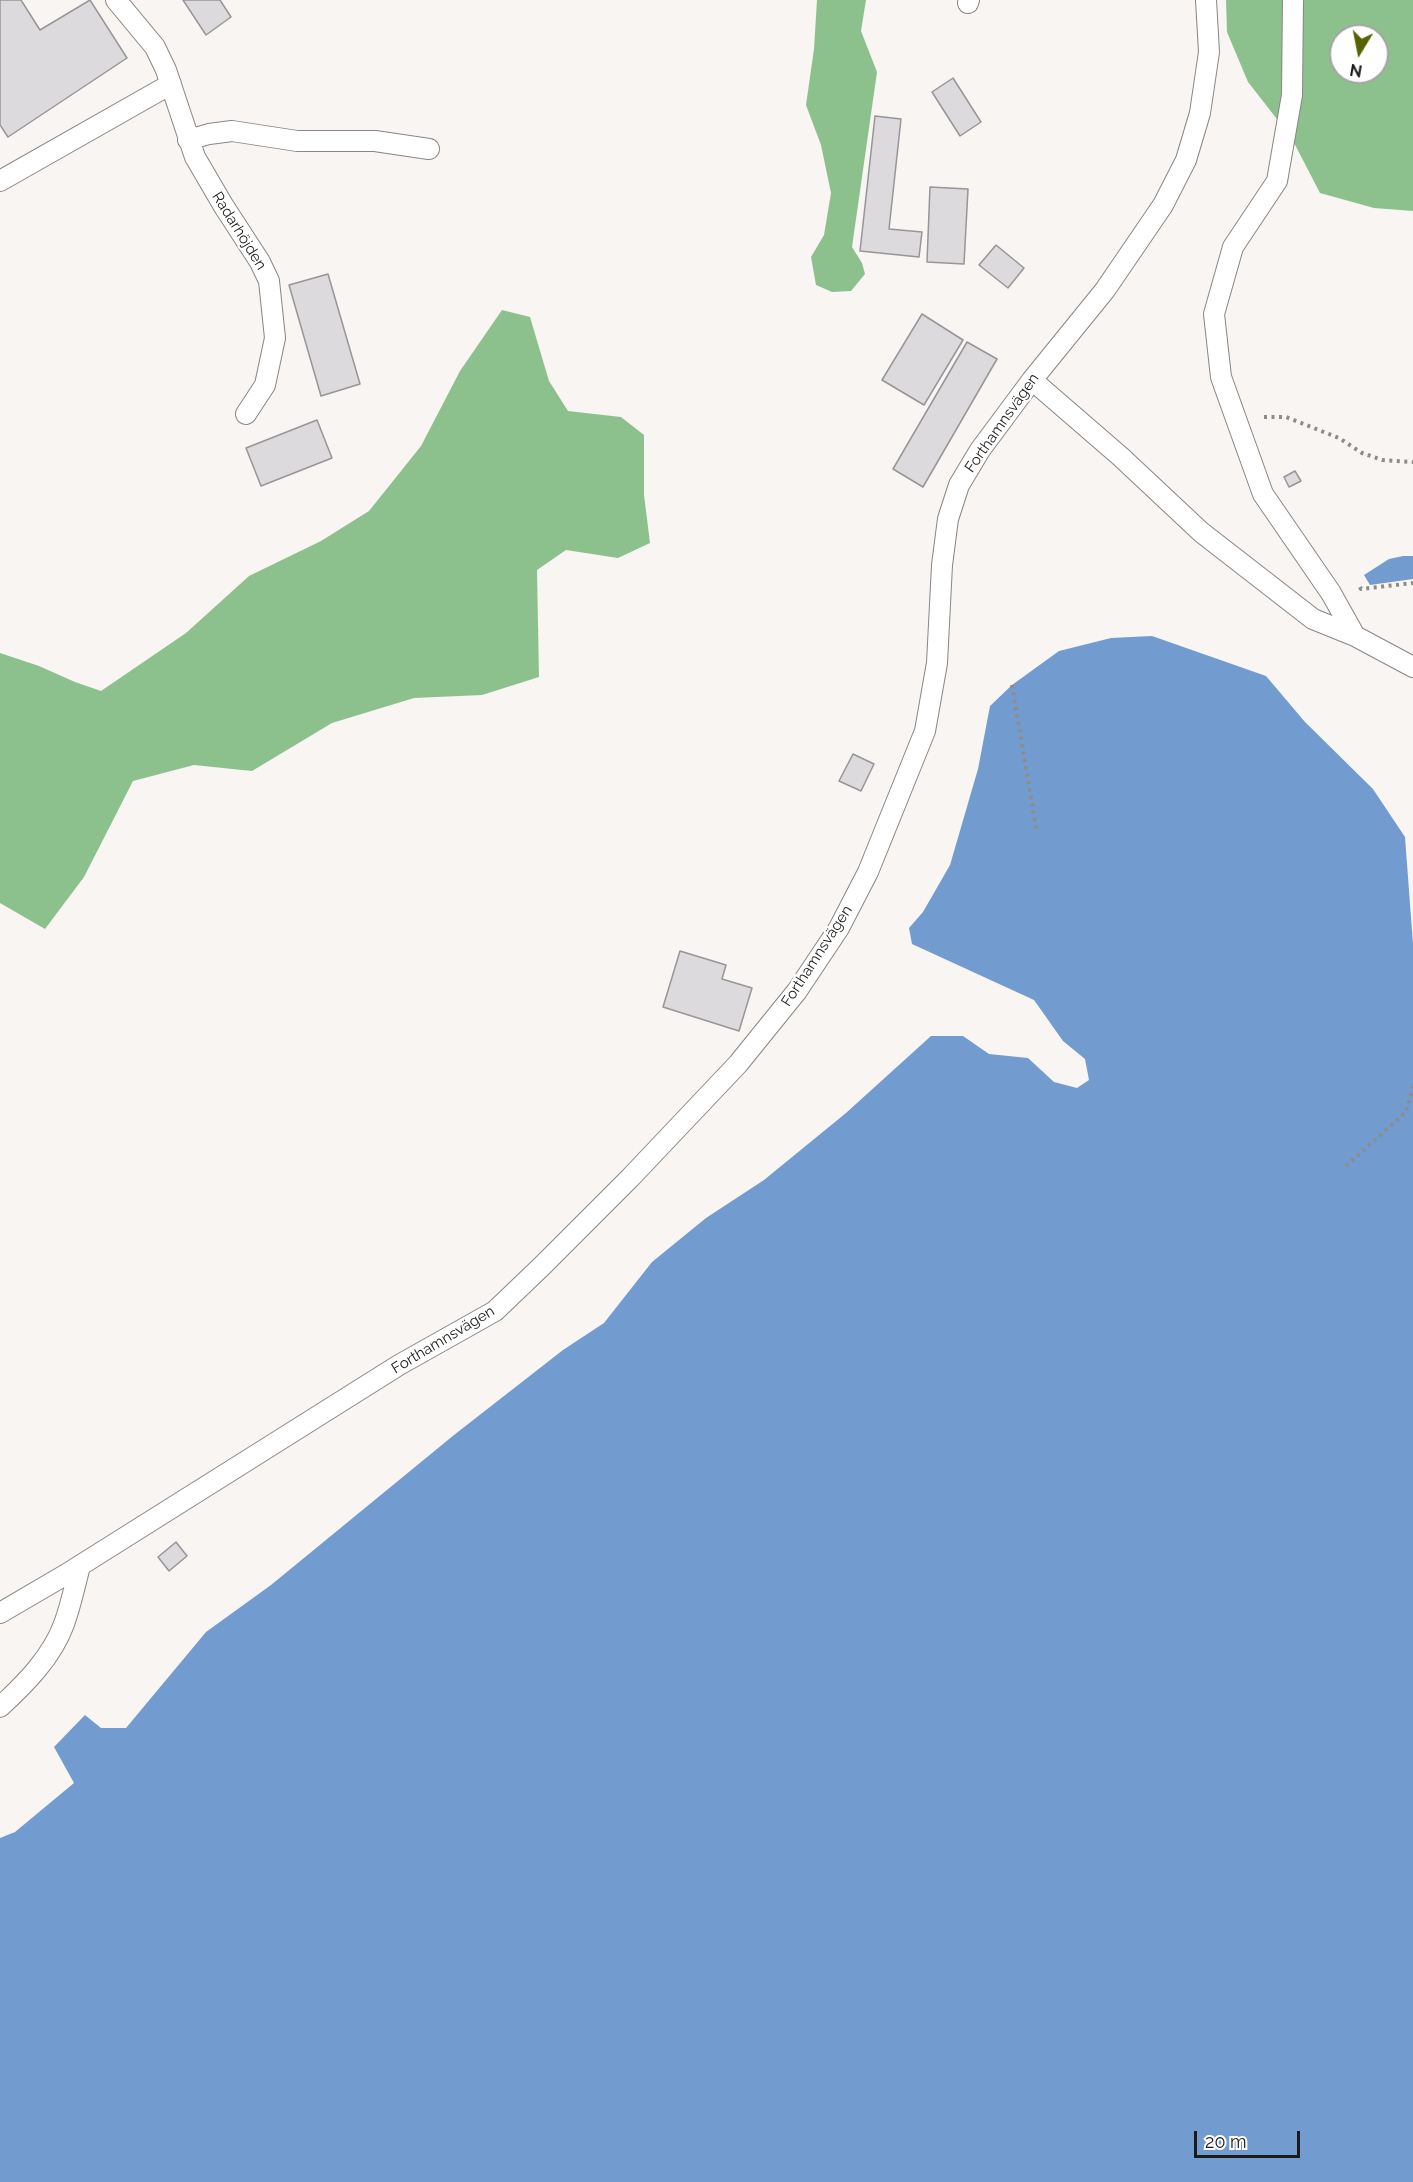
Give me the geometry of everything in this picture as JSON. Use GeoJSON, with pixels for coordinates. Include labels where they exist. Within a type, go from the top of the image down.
{"type":"FeatureCollection","features":[{"type":"Feature","properties":{"kind":"lane","name":"Radarhöjden"},"geometry":{"type":"LineString","coordinates":[[116,0],[155,47],[171,84],[195,157],[217,196],[260,262],[269,281],[275,338],[265,385],[246,414]]}},
{"type":"Feature","properties":{"kind":"lane","name":"Forthamnsvägen"},"geometry":{"type":"LineString","coordinates":[[0,1613],[80,1566],[399,1365],[495,1311],[550,1258],[738,1064],[789,1000],[839,928],[868,872],[925,731],[937,663],[942,564],[948,519],[959,485],[980,450],[1032,380],[1105,290],[1163,205],[1186,160],[1200,113],[1209,52],[1206,0]]}},
{"type":"Feature","properties":{"kind":"lane"},"geometry":{"type":"LineString","coordinates":[[1293,0],[1292,95],[1277,181],[1233,247],[1214,314],[1221,377],[1263,494],[1331,593],[1355,636]]}},
{"type":"Feature","properties":{"kind":"lane"},"geometry":{"type":"LineString","coordinates":[[0,181],[171,84]]}},
{"type":"Feature","properties":{"kind":"lane"},"geometry":{"type":"LineString","coordinates":[[188,140],[232,131],[297,141],[375,141],[429,149]]}},
{"type":"Feature","properties":{"kind":"lane"},"geometry":{"type":"LineString","coordinates":[[1032,380],[1121,457],[1201,532],[1313,619],[1355,636],[1413,667]]}},
{"type":"Feature","properties":{"kind":"lane"},"geometry":{"type":"LineString","coordinates":[[0,1707],[24,1685],[47,1656],[64,1625],[80,1566]]}},
{"type":"Feature","properties":{"kind":"path"},"geometry":{"type":"LineString","coordinates":[[1237,423],[1258,417],[1286,417],[1339,438],[1362,453],[1382,460],[1413,462]]}},
{"type":"Feature","properties":{"kind":"path"},"geometry":{"type":"LineString","coordinates":[[1354,580],[1361,589],[1413,583]]}},
{"type":"Feature","properties":{"kind":"path"},"geometry":{"type":"LineString","coordinates":[[1012,686],[1037,833]]}},
{"type":"Feature","properties":{"kind":"path"},"geometry":{"type":"LineString","coordinates":[[1346,1166],[1406,1112],[1413,1087]]}},
{"type":"Feature","properties":{"kind":"green space"},"geometry":{"type":"Polygon","coordinates":[[[817,0],[866,0],[861,31],[877,72],[852,247],[862,263],[865,274],[851,291],[832,292],[816,285],[811,257],[824,235],[831,193],[821,145],[806,105],[814,49],[817,0]]]}},
{"type":"Feature","properties":{"kind":"green space"},"geometry":{"type":"Polygon","coordinates":[[[1226,0],[1413,0],[1413,211],[1374,208],[1320,193],[1291,137],[1248,82],[1227,32],[1226,0]]]}},
{"type":"Feature","properties":{"kind":"green space"},"geometry":{"type":"Polygon","coordinates":[[[502,310],[530,317],[549,381],[568,411],[621,417],[644,435],[644,495],[650,543],[618,558],[566,550],[537,570],[539,677],[482,695],[414,698],[332,723],[252,771],[194,765],[133,781],[84,877],[45,929],[0,903],[0,653],[101,691],[186,633],[249,576],[321,541],[369,511],[421,446],[460,371],[502,310]]]}},
{"type":"Feature","properties":{"kind":"water"},"geometry":{"type":"Polygon","coordinates":[[[1413,556],[1413,579],[1370,585],[1364,575],[1389,559],[1413,556]]]}},
{"type":"Feature","properties":{"kind":"water"},"geometry":{"type":"Polygon","coordinates":[[[1152,636],[1266,676],[1305,722],[1373,789],[1405,837],[1413,944],[1413,2182],[0,2182],[0,1838],[15,1832],[74,1783],[54,1747],[85,1715],[101,1728],[126,1728],[206,1632],[271,1585],[454,1435],[563,1350],[604,1323],[652,1262],[706,1218],[764,1180],[846,1113],[931,1036],[963,1036],[989,1054],[1028,1058],[1054,1082],[1077,1088],[1089,1080],[1085,1059],[1063,1041],[1034,1000],[912,944],[909,928],[923,912],[950,865],[978,769],[990,706],[1012,685],[1059,651],[1111,638],[1152,636]]]}},
{"type":"Feature","properties":{"kind":"building"},"geometry":{"type":"Polygon","coordinates":[[[0,0],[21,0],[40,30],[90,0],[127,58],[8,137],[0,125],[0,0]]]}},
{"type":"Feature","properties":{"kind":"building"},"geometry":{"type":"Polygon","coordinates":[[[183,0],[220,0],[231,17],[206,35],[183,0]]]}},
{"type":"Feature","properties":{"kind":"building"},"geometry":{"type":"Polygon","coordinates":[[[953,78],[981,122],[960,136],[932,92],[953,78]]]}},
{"type":"Feature","properties":{"kind":"building"},"geometry":{"type":"Polygon","coordinates":[[[875,116],[901,119],[889,229],[922,232],[919,257],[860,251],[875,116]]]}},
{"type":"Feature","properties":{"kind":"building"},"geometry":{"type":"Polygon","coordinates":[[[930,187],[968,189],[964,264],[927,262],[930,187]]]}},
{"type":"Feature","properties":{"kind":"building"},"geometry":{"type":"Polygon","coordinates":[[[996,245],[1024,268],[1008,288],[979,265],[996,245]]]}},
{"type":"Feature","properties":{"kind":"building"},"geometry":{"type":"Polygon","coordinates":[[[328,274],[360,384],[321,396],[289,285],[328,274]]]}},
{"type":"Feature","properties":{"kind":"building"},"geometry":{"type":"Polygon","coordinates":[[[922,314],[963,340],[924,405],[882,380],[922,314]]]}},
{"type":"Feature","properties":{"kind":"building"},"geometry":{"type":"Polygon","coordinates":[[[967,342],[997,359],[923,487],[893,469],[967,342]]]}},
{"type":"Feature","properties":{"kind":"building"},"geometry":{"type":"Polygon","coordinates":[[[317,420],[332,458],[261,486],[246,448],[317,420]]]}},
{"type":"Feature","properties":{"kind":"building"},"geometry":{"type":"Polygon","coordinates":[[[1295,471],[1301,481],[1289,487],[1284,477],[1295,471]]]}},
{"type":"Feature","properties":{"kind":"building"},"geometry":{"type":"Polygon","coordinates":[[[853,754],[874,764],[861,791],[839,781],[853,754]]]}},
{"type":"Feature","properties":{"kind":"building"},"geometry":{"type":"Polygon","coordinates":[[[680,951],[726,965],[722,979],[752,988],[739,1031],[663,1007],[680,951]]]}},
{"type":"Feature","properties":{"kind":"building"},"geometry":{"type":"Polygon","coordinates":[[[176,1542],[187,1556],[169,1571],[158,1557],[176,1542]]]}}]}
